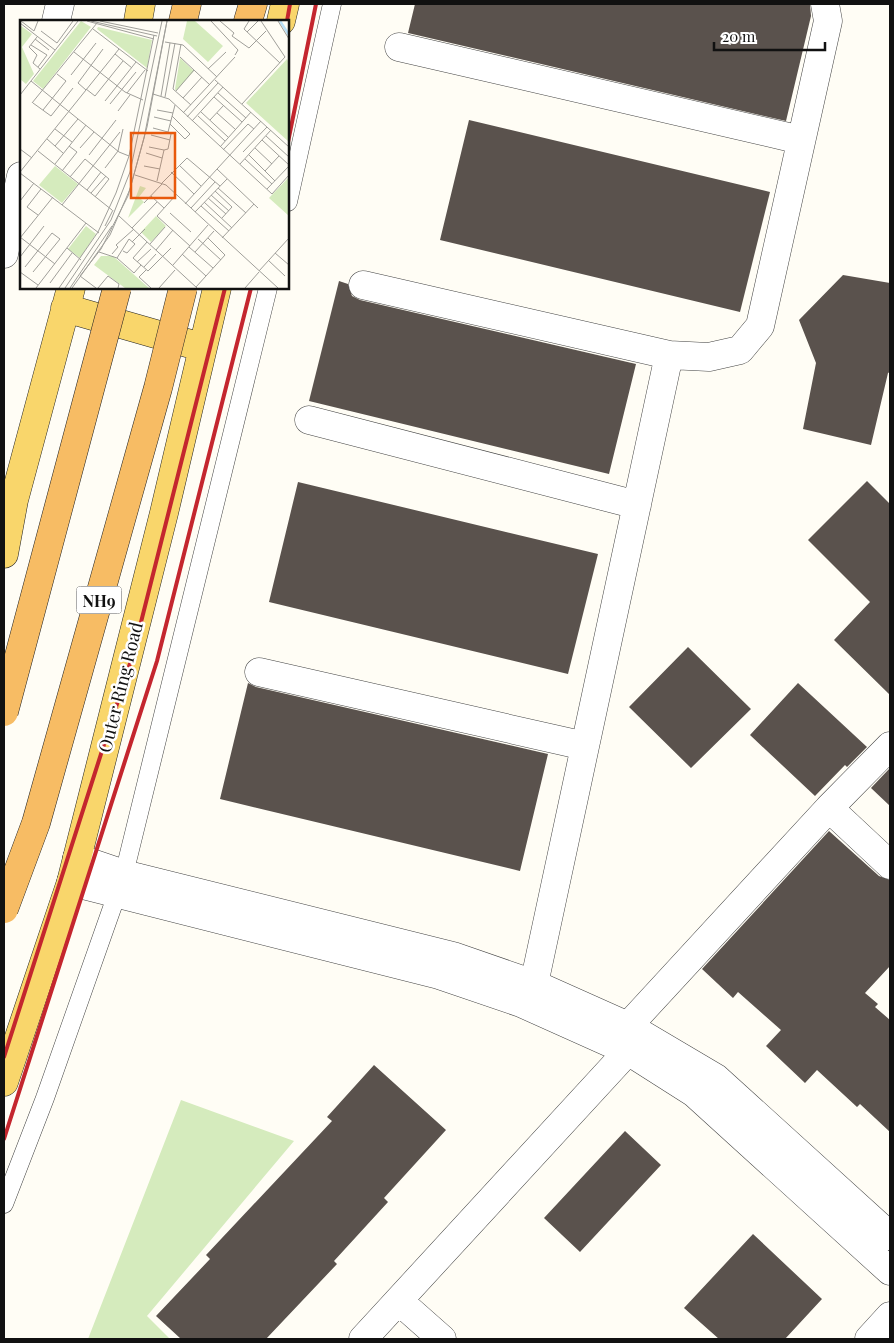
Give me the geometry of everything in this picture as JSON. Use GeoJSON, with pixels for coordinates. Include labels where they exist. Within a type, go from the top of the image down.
{"type":"FeatureCollection","features":[{"type":"Feature","properties":{"kind":"highway"},"geometry":{"type":"LineString","coordinates":[[183,20],[187,4]]}},
{"type":"Feature","properties":{"kind":"highway"},"geometry":{"type":"LineString","coordinates":[[248,20],[253,4]]}},
{"type":"Feature","properties":{"kind":"highway"},"geometry":{"type":"LineString","coordinates":[[4,712],[117,289]]}},
{"type":"Feature","properties":{"kind":"highway","name":"NH9"},"geometry":{"type":"LineString","coordinates":[[4,909],[36,823],[158,388],[183,289]]}},
{"type":"Feature","properties":{"kind":"main road"},"geometry":{"type":"LineString","coordinates":[[138,20],[141,4]]}},
{"type":"Feature","properties":{"kind":"main road"},"geometry":{"type":"LineString","coordinates":[[281,20],[285,4]]}},
{"type":"Feature","properties":{"kind":"main road","name":"Outer Ring Road"},"geometry":{"type":"LineString","coordinates":[[4,1082],[74,870],[217,289]]}},
{"type":"Feature","properties":{"kind":"main road"},"geometry":{"type":"LineString","coordinates":[[4,554],[9,498],[68,298],[202,347]]}},
{"type":"Feature","properties":{"kind":"street"},"geometry":{"type":"LineString","coordinates":[[56,20],[60,4]]}},
{"type":"Feature","properties":{"kind":"street"},"geometry":{"type":"LineString","coordinates":[[363,285],[669,355],[709,357],[740,350],[760,326],[828,21],[825,4]]}},
{"type":"Feature","properties":{"kind":"street"},"geometry":{"type":"LineString","coordinates":[[399,47],[801,140]]}},
{"type":"Feature","properties":{"kind":"street"},"geometry":{"type":"LineString","coordinates":[[4,254],[20,181]]}},
{"type":"Feature","properties":{"kind":"street"},"geometry":{"type":"LineString","coordinates":[[534,984],[669,355]]}},
{"type":"Feature","properties":{"kind":"street"},"geometry":{"type":"LineString","coordinates":[[309,420],[637,505]]}},
{"type":"Feature","properties":{"kind":"street"},"geometry":{"type":"LineString","coordinates":[[259,672],[585,746]]}},
{"type":"Feature","properties":{"kind":"street"},"geometry":{"type":"LineString","coordinates":[[363,1339],[399,1301],[829,808],[890,746]]}},
{"type":"Feature","properties":{"kind":"street"},"geometry":{"type":"LineString","coordinates":[[829,808],[890,865]]}},
{"type":"Feature","properties":{"kind":"street"},"geometry":{"type":"LineString","coordinates":[[74,870],[440,975],[628,1038],[694,1093],[890,1271]]}},
{"type":"Feature","properties":{"kind":"street"},"geometry":{"type":"LineString","coordinates":[[121,883],[453,956],[534,984],[628,1038],[716,1078],[890,1236]]}},
{"type":"Feature","properties":{"kind":"street"},"geometry":{"type":"LineString","coordinates":[[399,1301],[442,1339]]}},
{"type":"Feature","properties":{"kind":"street"},"geometry":{"type":"LineString","coordinates":[[869,1339],[890,1316]]}},
{"type":"Feature","properties":{"kind":"lane"},"geometry":{"type":"LineString","coordinates":[[289,198],[332,4]]}},
{"type":"Feature","properties":{"kind":"lane"},"geometry":{"type":"LineString","coordinates":[[4,1204],[45,1098],[121,883],[268,289]]}},
{"type":"Feature","properties":{"kind":"green space"},"geometry":{"type":"Polygon","coordinates":[[[181,1100],[294,1141],[147,1316],[170,1339],[88,1339],[181,1100]]]}},
{"type":"Feature","properties":{"kind":"building"},"geometry":{"type":"Polygon","coordinates":[[[415,4],[810,4],[811,16],[786,121],[408,33],[415,4]]]}},
{"type":"Feature","properties":{"kind":"building"},"geometry":{"type":"Polygon","coordinates":[[[469,120],[770,192],[740,312],[440,240],[469,120]]]}},
{"type":"Feature","properties":{"kind":"building"},"geometry":{"type":"Polygon","coordinates":[[[843,275],[890,283],[890,372],[888,373],[871,445],[803,429],[816,363],[799,320],[843,275]]]}},
{"type":"Feature","properties":{"kind":"building"},"geometry":{"type":"Polygon","coordinates":[[[339,281],[348,284],[352,296],[360,300],[636,364],[609,474],[309,401],[339,281]]]}},
{"type":"Feature","properties":{"kind":"building"},"geometry":{"type":"Polygon","coordinates":[[[867,481],[890,504],[890,695],[834,640],[870,602],[808,540],[867,481]]]}},
{"type":"Feature","properties":{"kind":"building"},"geometry":{"type":"Polygon","coordinates":[[[298,482],[598,554],[568,674],[269,602],[298,482]]]}},
{"type":"Feature","properties":{"kind":"building"},"geometry":{"type":"Polygon","coordinates":[[[688,647],[751,709],[691,768],[629,707],[688,647]]]}},
{"type":"Feature","properties":{"kind":"building"},"geometry":{"type":"Polygon","coordinates":[[[248,683],[256,687],[548,754],[520,871],[220,799],[248,683]]]}},
{"type":"Feature","properties":{"kind":"building"},"geometry":{"type":"Polygon","coordinates":[[[798,683],[867,747],[847,767],[845,765],[815,796],[750,735],[798,683]]]}},
{"type":"Feature","properties":{"kind":"building"},"geometry":{"type":"Polygon","coordinates":[[[890,768],[890,806],[871,788],[890,768]]]}},
{"type":"Feature","properties":{"kind":"building"},"geometry":{"type":"Polygon","coordinates":[[[829,831],[879,876],[890,880],[890,966],[865,993],[878,1004],[875,1007],[890,1020],[890,1132],[860,1104],[857,1107],[817,1070],[805,1083],[766,1046],[781,1030],[738,992],[733,998],[702,969],[829,831]]]}},
{"type":"Feature","properties":{"kind":"building"},"geometry":{"type":"Polygon","coordinates":[[[374,1065],[446,1130],[384,1198],[388,1202],[334,1261],[337,1264],[266,1339],[181,1339],[156,1316],[210,1259],[206,1255],[332,1121],[327,1117],[374,1065]]]}},
{"type":"Feature","properties":{"kind":"building"},"geometry":{"type":"Polygon","coordinates":[[[625,1131],[661,1165],[580,1252],[544,1218],[625,1131]]]}},
{"type":"Feature","properties":{"kind":"building"},"geometry":{"type":"Polygon","coordinates":[[[753,1234],[822,1299],[785,1339],[719,1339],[684,1308],[753,1234]]]}},
{"type":"Feature","properties":{"kind":"railway"},"geometry":{"type":"LineString","coordinates":[[287,20],[290,4]]}},
{"type":"Feature","properties":{"kind":"railway"},"geometry":{"type":"LineString","coordinates":[[289,137],[316,4]]}},
{"type":"Feature","properties":{"kind":"railway"},"geometry":{"type":"LineString","coordinates":[[4,1057],[133,654],[225,289]]}},
{"type":"Feature","properties":{"kind":"railway"},"geometry":{"type":"LineString","coordinates":[[4,1139],[157,661],[251,289]]}}]}
